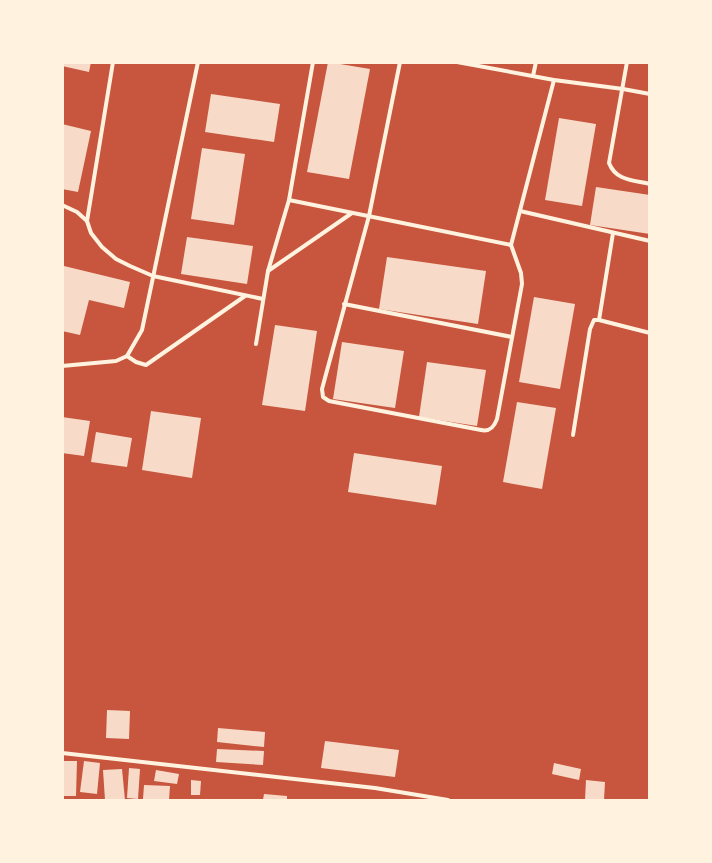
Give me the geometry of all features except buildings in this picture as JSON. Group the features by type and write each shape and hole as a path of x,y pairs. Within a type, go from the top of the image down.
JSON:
{"lane":[{"path":"112,62 87,221 91,233 102,248 116,259 154,276 263,300"},
{"path":"62,366 116,361 127,356 142,330 198,62"},
{"path":"256,344 268,271 287,212 313,62"},
{"path":"400,62 369,216 344,304 322,393 323,397 329,401 486,431 491,429 497,419 522,284 521,273 511,245 554,80"},
{"path":"457,62 554,80 650,94"},
{"path":"533,76 536,62"},
{"path":"627,62 609,163 612,172 621,178 650,184"},
{"path":"289,200 511,245"},
{"path":"62,205 77,212 87,221"},
{"path":"520,211 650,240"},
{"path":"268,271 352,213"},
{"path":"599,320 614,233"},
{"path":"127,356 136,362 146,365 245,296"},
{"path":"344,304 512,337"},
{"path":"573,435 591,325 595,319 650,333"},
{"path":"62,753 375,788 448,800"}]}
